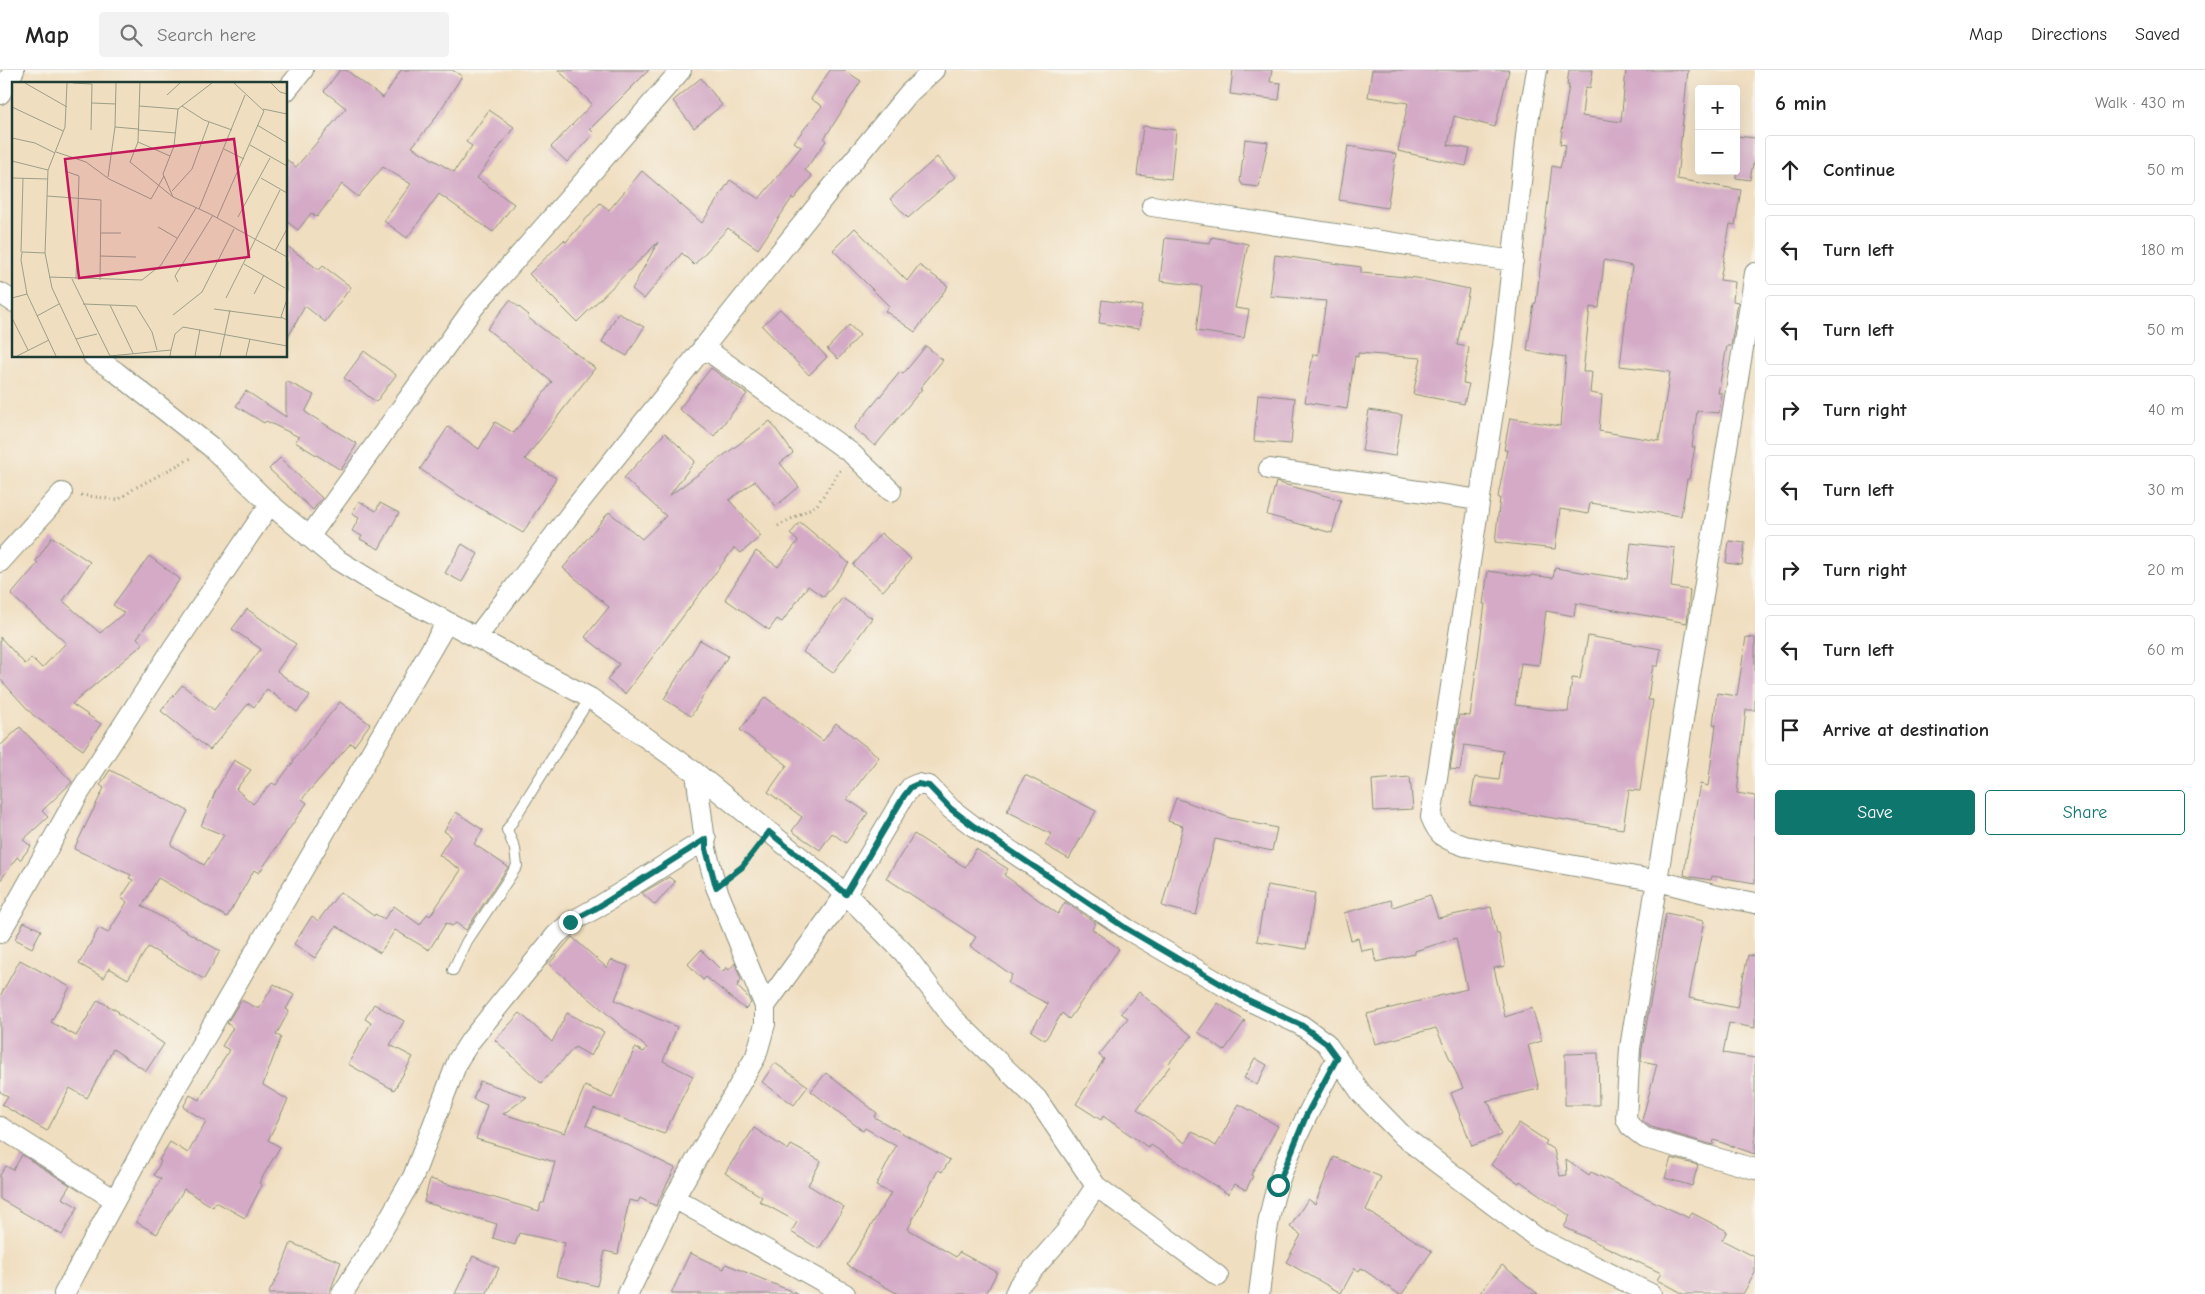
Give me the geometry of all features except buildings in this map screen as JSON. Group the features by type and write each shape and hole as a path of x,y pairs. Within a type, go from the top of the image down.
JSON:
{"street":[{"path":"0,94 14,70"},
{"path":"288,89 303,70"},
{"path":"309,537 474,307 681,70"},
{"path":"476,638 578,504 908,92 934,70"},
{"path":"1537,70 1527,127 1503,347 1431,807 1431,817 1437,832 1448,840 1465,846 1658,881 1755,903"},
{"path":"1152,206 1512,260"},
{"path":"1755,273 1630,1048 1626,1118 1630,1126 1646,1138 1755,1168"},
{"path":"0,293 12,301"},
{"path":"703,347 851,453 891,491"},
{"path":"100,358 120,364 270,504 336,559 476,638 590,698 696,773 846,894 904,953 953,1018 1037,1099 1096,1186 1218,1276"},
{"path":"1269,469 1479,500"},
{"path":"0,562 62,492"},
{"path":"0,934 79,793 173,648 270,504"},
{"path":"64,1294 177,1086 447,622"},
{"path":"628,1294 674,1198 756,1056 765,1024 765,1006 716,887 706,849 696,773"},
{"path":"765,1006 846,894 904,796 911,787 923,784 929,786 951,809 972,825 1127,929 1250,1001 1301,1025 1326,1043 1362,1094 1403,1136 1435,1162 1536,1237 1651,1294"},
{"path":"342,1294 379,1236 413,1177 458,1060 471,1040 556,935 570,922 598,907 706,839"},
{"path":"1259,1294 1272,1210 1278,1185 1306,1116 1337,1058"},
{"path":"0,1127 115,1200"},
{"path":"1015,1294 1018,1284 1065,1233 1096,1186"},
{"path":"674,1198 845,1294"}],"lane":[{"path":"453,970 467,941 517,866 515,848 507,830 590,698"}],"path":[{"path":"62,492 118,500 135,488 211,448"},
{"path":"778,526 817,505 851,453"},
{"path":"716,887 742,867 769,832"}],"route":[{"path":"570,922 598,907 638,880 706,839 706,849 716,887 742,867 769,832 846,894 904,796 911,787 918,784 929,786 951,809 972,825 1127,929 1250,1001 1301,1025 1326,1043 1337,1058 1306,1116 1278,1185"}]}
